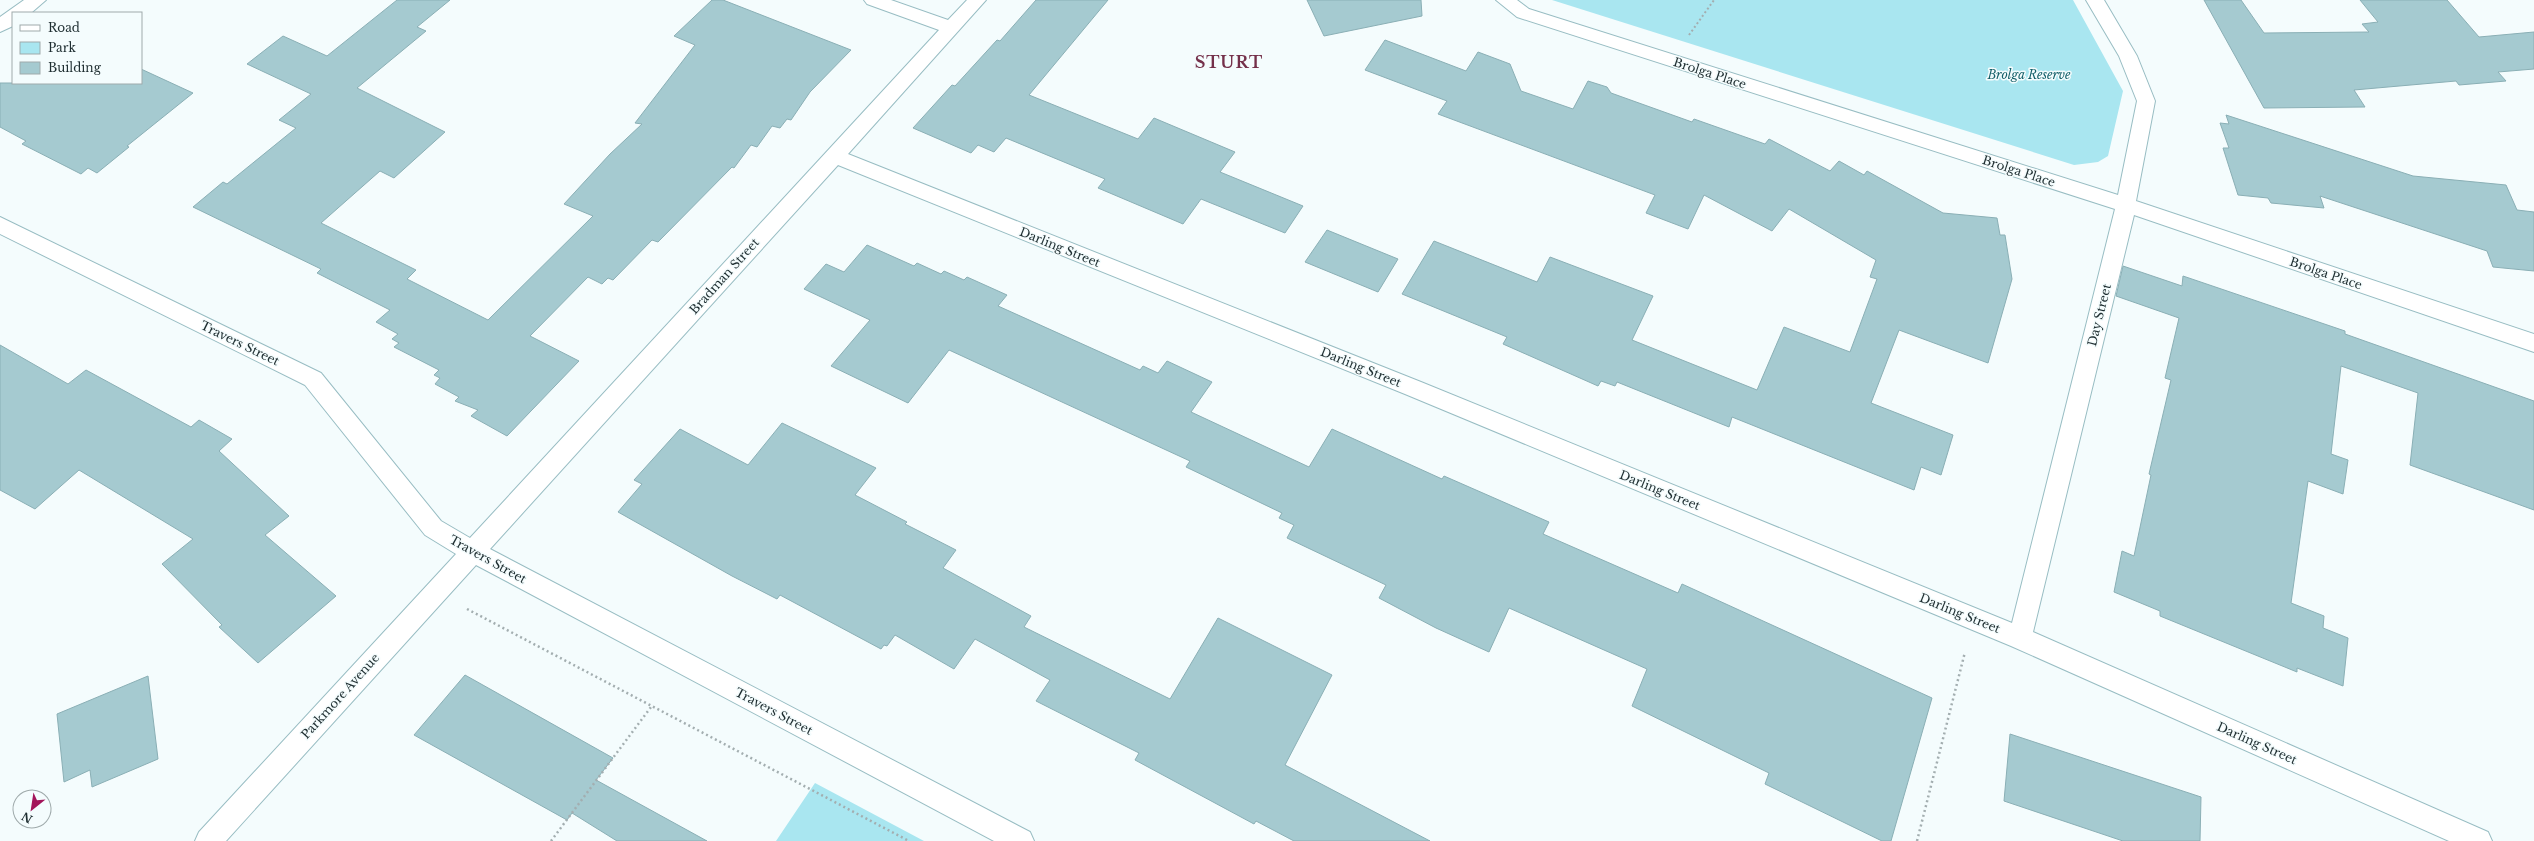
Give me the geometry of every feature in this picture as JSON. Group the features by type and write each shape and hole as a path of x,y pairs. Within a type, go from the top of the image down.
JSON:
{"street":[{"path":"19,12 36,0"},
{"path":"873,0 952,28"},
{"name":"Bradman Street","path":"472,552 977,0"},
{"name":"Brolga Place","path":"1504,0 1524,13 2126,205 2534,343"},
{"name":"Day Street","path":"2020,638 2126,205 2146,101 2128,56 2095,0"},
{"path":"0,26 12,18"},
{"name":"Darling Street","path":"834,156 1413,388 2020,638 2479,841"},
{"name":"Travers Street","path":"0,225 314,379 433,528 472,552 1021,841"},
{"name":"Parkmore Avenue","path":"208,841 472,552"}],"path":[{"path":"1673,61 1714,0"},
{"path":"464,610 470,609 483,620 908,841"},
{"path":"1917,841 1973,619"},
{"path":"551,841 651,707"}],"green space":[{"name":"Brolga Reserve","path":"1552,0 2073,0 2123,91 2108,156 2098,162 2074,165"},
{"path":"815,783 924,841 776,841"}],"building":[{"path":"397,0 450,0 417,27 426,31 357,88 445,132 394,178 380,171 321,223 416,270 407,279 488,320 593,216 564,204 610,154 642,124 635,123 695,45 674,36 712,0 723,0 851,50 810,92 791,120 787,119 780,128 772,126 757,147 751,145 734,168 732,167 658,242 652,240 613,280 608,278 602,284 588,277 530,336 579,361 507,436 471,416 478,410 455,401 459,397 435,384 440,378 434,375 439,370 394,347 399,343 392,339 398,334 376,322 390,310 317,273 321,269 193,207 223,182 227,184 296,128 279,120 311,94 247,64 283,36 327,56"},
{"path":"1036,0 1108,0 1029,95 1138,139 1154,118 1235,152 1220,172 1303,206 1285,233 1201,199 1183,224 1098,188 1105,179 1006,138 994,152 978,145 971,153 913,128 952,85 955,86 997,40 1000,41"},
{"path":"1307,0 1421,0 1422,16 1324,36"},
{"path":"2204,0 2241,0 2264,33 2369,32 2362,24 2378,22 2360,0 2447,0 2479,37 2534,32 2534,69 2498,72 2506,81 2459,85 2456,81 2354,90 2365,107 2264,108"},
{"path":"1385,40 1466,71 1478,52 1510,64 1521,91 1573,109 1588,81 1607,87 1611,93 1692,122 1694,119 1765,144 1769,139 1830,171 1839,161 1864,175 1867,171 1943,213 1997,218 2000,235 2005,235 2012,279 1988,363 1899,330 1871,403 1953,435 1941,475 1921,467 1914,490 1732,417 1729,427 1617,382 1615,386 1601,381 1598,386 1503,344 1507,337 1402,294 1434,241 1537,282 1550,257 1653,296 1632,340 1757,390 1784,327 1850,352 1877,279 1870,277 1876,260 1789,209 1772,231 1704,195 1688,229 1646,213 1655,195 1438,114 1447,101 1365,70"},
{"path":"142,69 193,93 127,146 129,147 97,173 88,168 81,174 22,144 26,141 0,127 0,83 142,84"},
{"path":"2226,115 2413,176 2506,185 2517,210 2534,212 2534,271 2493,267 2487,251 2320,196 2324,208 2271,203 2268,198 2238,195 2223,148 2229,148 2220,123 2229,124"},
{"path":"1327,230 1398,259 1378,292 1305,262"},
{"path":"867,245 914,266 917,263 941,274 944,271 964,280 967,277 1007,295 998,306 1140,370 1143,366 1158,373 1167,361 1212,382 1191,412 1309,467 1332,429 1442,479 1444,476 1549,522 1543,534 1678,593 1682,584 1932,698 1891,841 1882,841 1765,784 1769,773 1632,706 1647,669 1509,608 1489,652 1436,628 1379,598 1386,585 1287,538 1294,525 1279,518 1282,513 1186,467 1190,461 949,350 908,403 831,366 870,320 804,289 826,264 844,272"},
{"path":"2123,266 2182,286 2183,276 2345,331 2345,334 2534,401 2534,510 2410,465 2418,393 2341,366 2331,454 2348,460 2343,494 2308,481 2291,603 2324,616 2323,628 2348,638 2343,686 2297,668 2297,672 2160,616 2160,611 2114,592 2122,551 2134,556 2151,475 2149,474 2171,380 2165,378 2179,318 2116,296"},
{"path":"0,345 68,384 86,370 191,427 199,420 232,439 219,451 289,516 265,535 336,596 258,663 219,627 222,625 162,564 193,539 79,470 35,509 0,490"},
{"path":"782,423 876,468 855,495 907,522 905,524 956,550 943,568 1031,616 1024,627 1170,699 1218,618 1332,675 1285,765 1430,841 1294,841 1256,821 1254,824 1135,760 1139,753 1036,701 1050,680 975,639 954,669 895,635 887,646 884,645 881,649 780,595 777,599 732,576 618,512 642,484 634,480 680,429 748,465"},
{"path":"465,675 613,758 596,780 707,841 617,841 572,813 567,820 414,735"},
{"path":"148,676 158,759 92,787 90,770 64,782 57,714"},
{"path":"2010,734 2201,797 2200,841 2123,841 2004,801"}],"district":[{"name":"STURT","path":"1229,62"}]}
